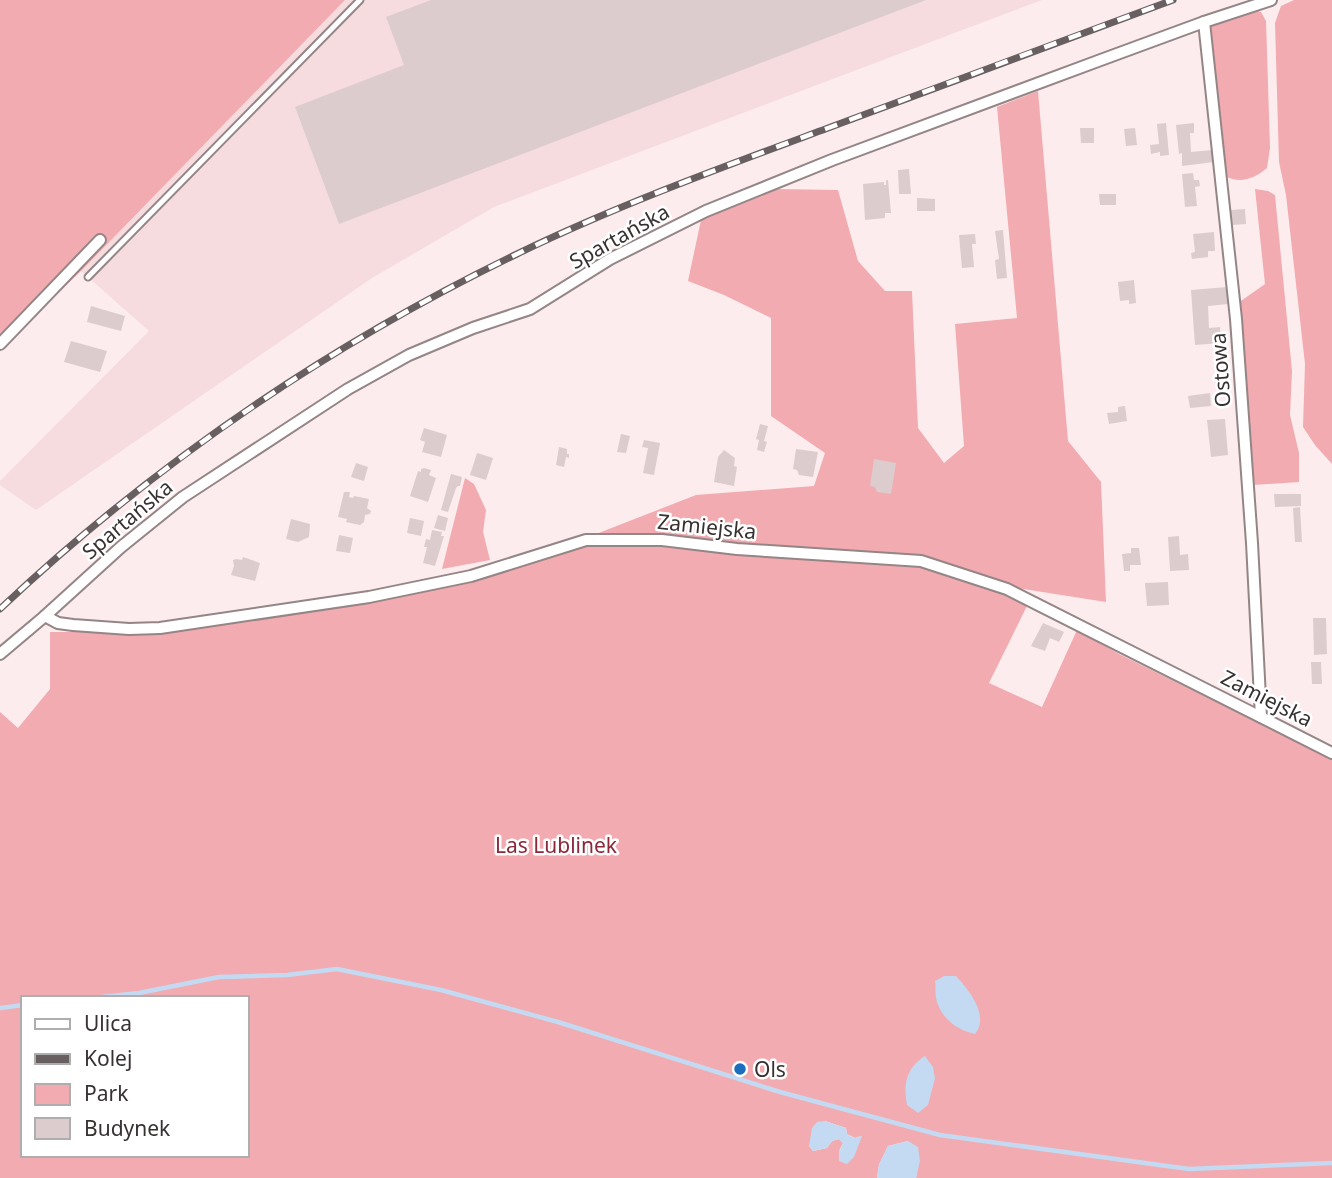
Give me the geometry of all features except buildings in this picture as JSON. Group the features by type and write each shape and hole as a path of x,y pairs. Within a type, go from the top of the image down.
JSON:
{"street":[{"name":"Spartańska","path":"0,654 121,547 183,497 325,403 409,355 473,328 530,310 610,259 706,211 832,160 1203,22 1271,0"},
{"name":"Ostowa","path":"1203,22 1236,319 1261,717"},
{"path":"0,344 100,240"},
{"name":"Zamiejska","path":"46,616 58,623 73,625 160,628 369,597 459,579 586,540 662,540 750,550 921,561 1007,589 1332,753"}],"lane":[{"path":"88,277 359,0"}],"shaded area":[{"path":"345,0 1042,0 494,207 372,278 36,510 0,485 0,481 149,331 81,271"}],"green space":[{"path":"0,0 345,0 81,271 0,339"},
{"path":"1294,0 1332,0 1332,464 1303,427 1305,364 1286,195 1279,162 1275,23 1281,6"},
{"path":"1252,10 1261,12 1266,21 1270,148 1267,168 1252,177 1236,180 1225,176 1210,25"},
{"path":"1038,91 1068,441 1101,482 1106,602 1017,588 922,557 591,536 696,495 814,486 825,453 771,416 771,318 688,281 701,220 775,189 838,190 858,261 885,291 912,291 918,428 944,463 964,446 955,324 1017,318 997,107"},
{"path":"1255,189 1275,195 1292,371 1290,415 1299,453 1299,482 1253,485 1238,303 1265,284"},
{"path":"465,478 474,484 486,510 483,532 490,560 442,569"},
{"name":"Las Lublinek","path":"661,543 919,565 1005,595 1027,606 989,683 1042,707 1077,630 1119,654 1332,759 1332,1178 916,1178 908,1141 888,1146 879,1165 877,1178 0,1178 0,712 18,728 50,689 50,632 163,632 473,581 588,545","holes":["825,1121 846,1128 847,1134 855,1138 861,1136 839,1151 843,1143 839,1139 832,1141 827,1148 813,1151 809,1146"]}],"water":[{"path":"944,976 956,976 976,1004 980,1019 975,1034 962,1030 941,1012 936,998 935,981"},
{"path":"925,1056 933,1067 935,1078 928,1105 918,1113 907,1105 905,1090 910,1071"},
{"path":"825,1121 846,1128 847,1134 854,1138 862,1136 854,1157 847,1164 839,1161 843,1143 839,1139 832,1141 827,1148 813,1151 809,1146 812,1128 817,1122"},
{"path":"908,1141 918,1147 920,1161 916,1178 877,1178 879,1164 888,1146"}],"waterway":[{"path":"111,996 219,977 287,975 337,969 441,990 558,1022 780,1092 940,1135 1189,1169 1332,1163"},
{"path":"0,1008 21,1005"}],"railway":[{"path":"0,609 58,556 181,457 311,368 447,289 555,236 671,187 1173,0"}],"place":[{"name":"Ols","path":"740,1069"}]}
